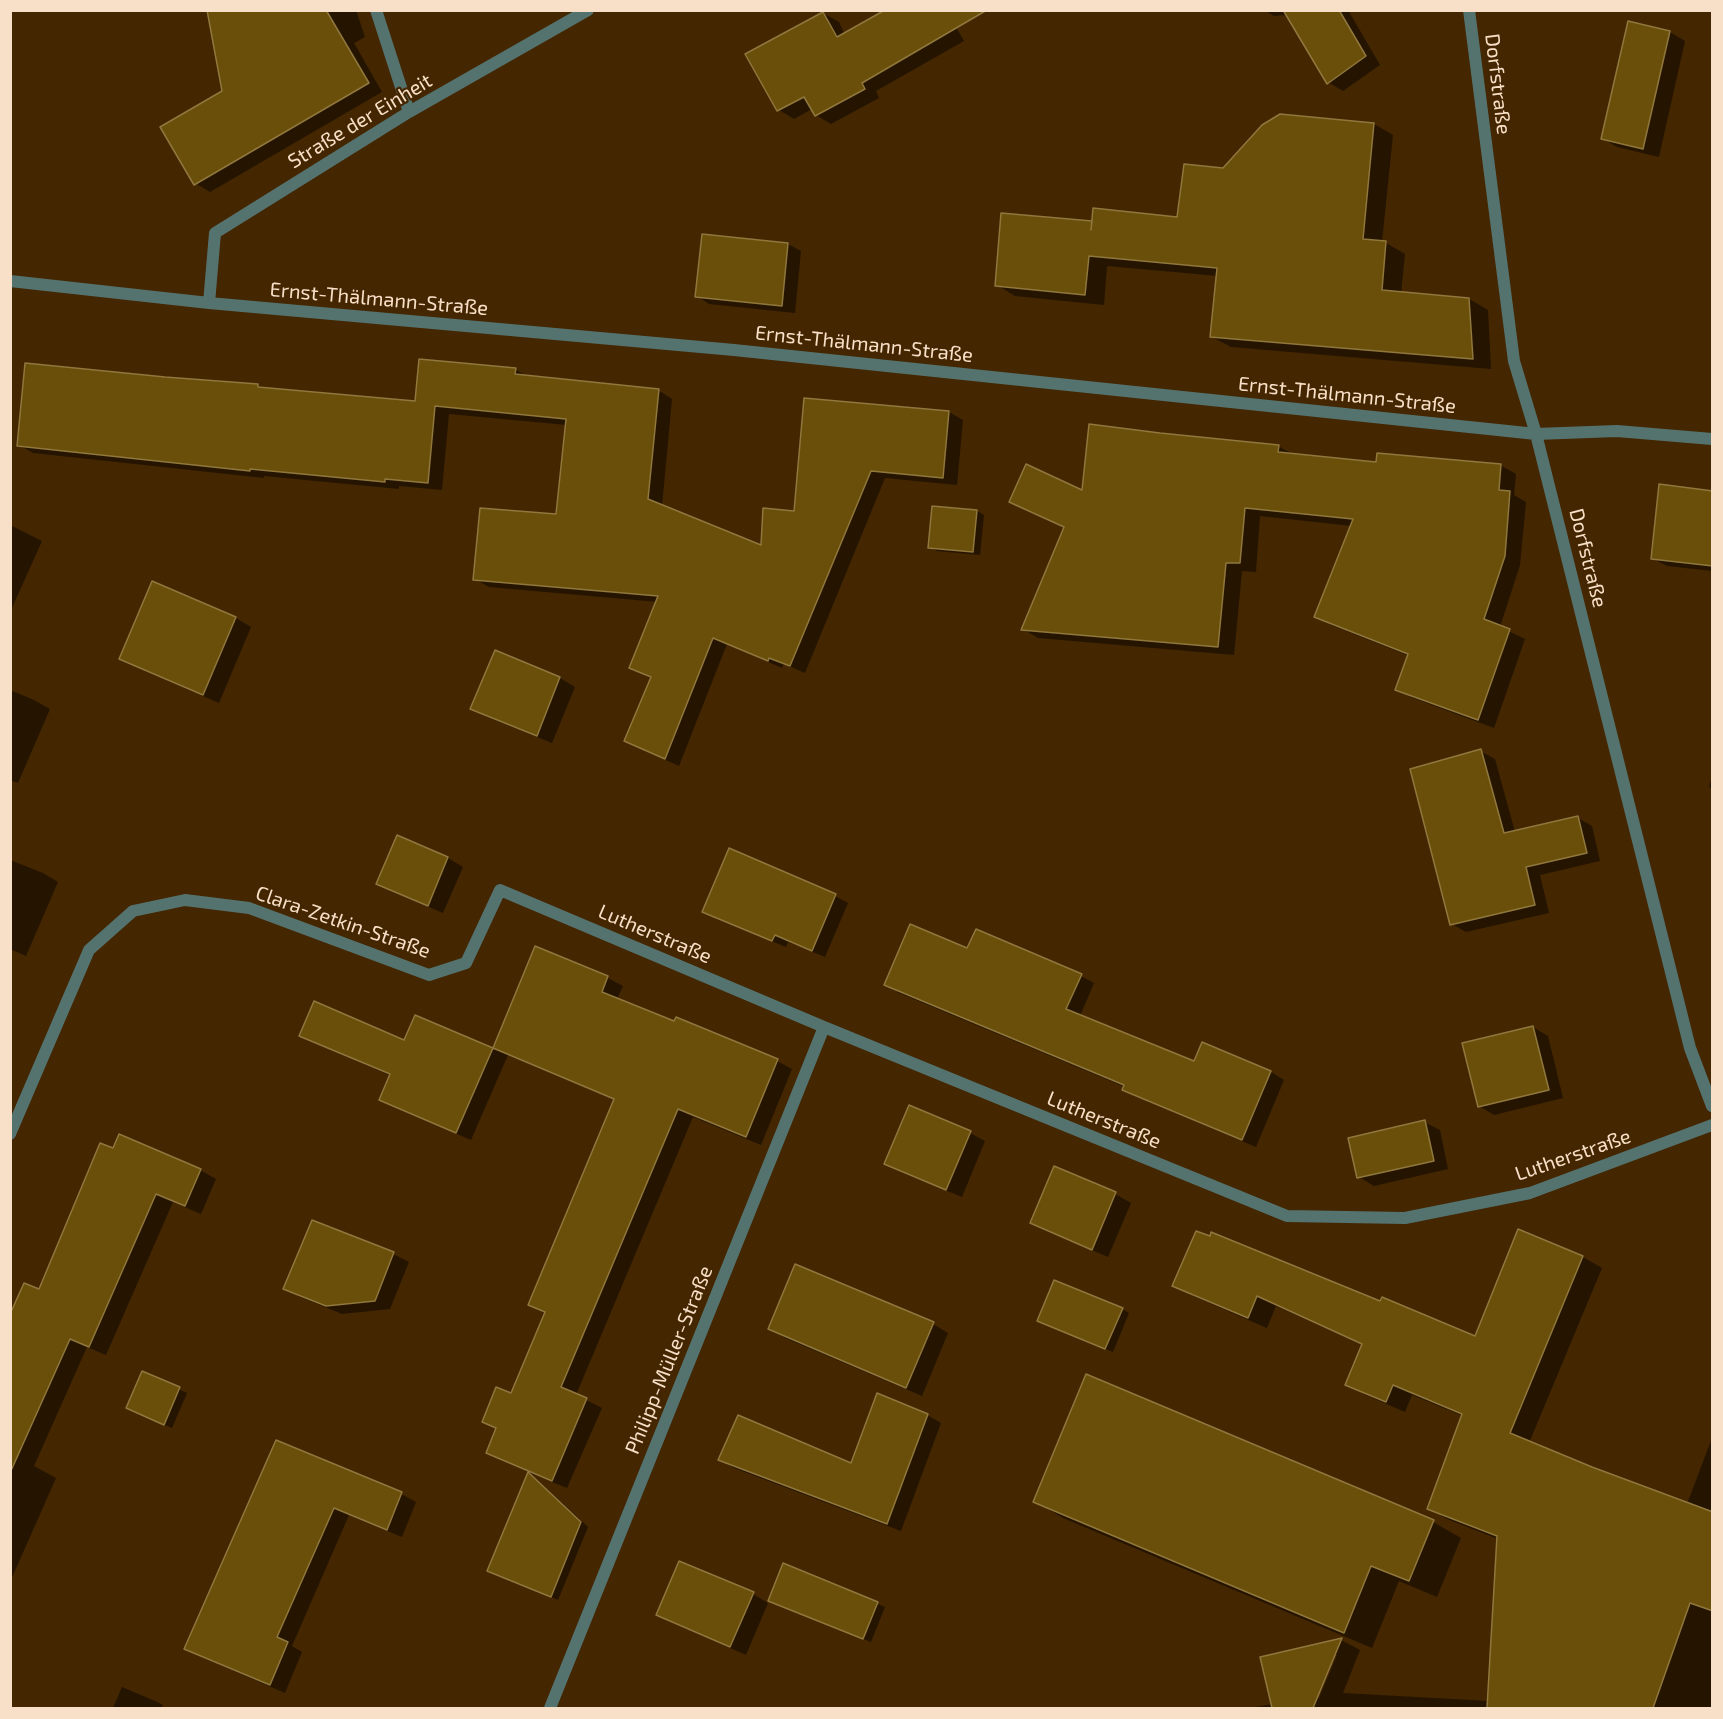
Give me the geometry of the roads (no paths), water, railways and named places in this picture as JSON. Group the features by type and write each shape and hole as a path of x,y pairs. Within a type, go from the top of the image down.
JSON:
{"street":[{"path":"376,10 409,112"},
{"name":"Straße der Einheit","path":"209,303 215,233 409,112 588,10"},
{"name":"Dorfstraße","path":"1469,10 1514,361 1536,434 1690,1048 1713,1106"},
{"name":"Ernst-Thälmann-Straße","path":"10,281 209,303 734,350 1536,434 1617,431 1713,439"},
{"name":"Lutherstraße","path":"500,890 825,1027 1287,1216 1405,1218 1530,1193 1713,1125"},
{"name":"Clara-Zetkin-Straße","path":"10,1134 89,950 133,911 186,900 249,908 429,975 466,963 500,890"},
{"name":"Philipp-Müller-Straße","path":"550,1708 825,1027"}]}
